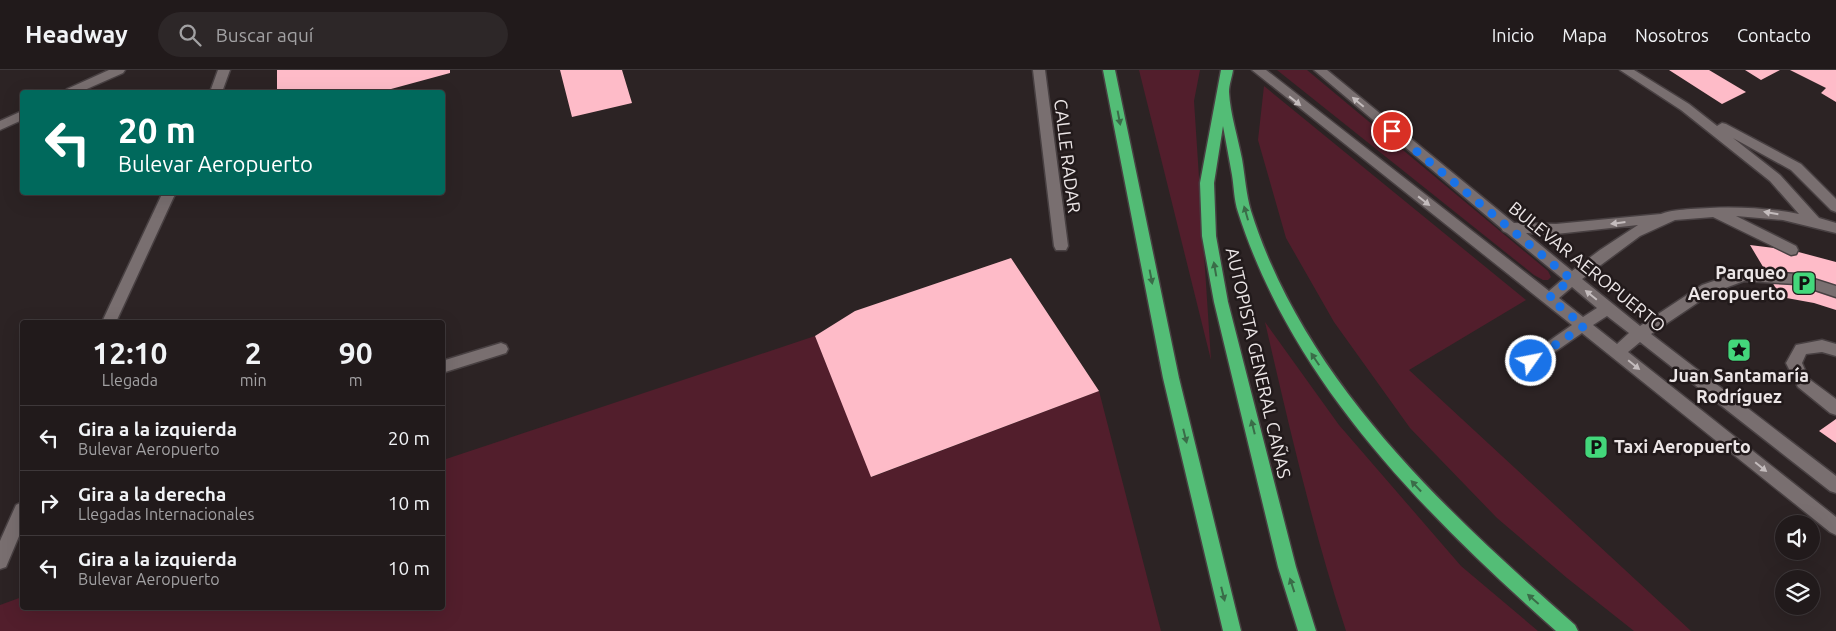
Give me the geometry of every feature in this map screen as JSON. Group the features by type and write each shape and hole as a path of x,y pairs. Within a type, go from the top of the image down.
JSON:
{"highway":[{"path":"1109,70 1171,378 1232,631"},
{"name":"AUTOPISTA GENERAL CAÑAS","path":"1227,70 1207,183 1209,236 1221,302 1287,567 1307,631"},
{"path":"1223,91 1244,211 1272,284 1311,352 1340,396 1417,488 1508,578 1569,631"}],"street":[{"path":"75,90 119,70"},
{"path":"217,90 224,70"},
{"name":"CALLE RADAR","path":"1039,70 1061,246"},
{"path":"1258,70 1618,352 1836,526"},
{"name":"BULEVAR AEROPUERTO","path":"1320,70 1508,228 1639,334 1836,486"},
{"path":"1626,70 1685,107 1796,167 1836,206"},
{"path":"1685,107 1775,178 1813,220"},
{"path":"0,126 20,116"},
{"path":"110,320 169,195"},
{"path":"1508,228 1556,229 1713,211 1760,211 1813,220 1836,228"},
{"path":"1713,211 1791,250"},
{"path":"1549,298 1571,279 1629,238 1667,217"},
{"path":"1618,352 1639,334 1707,289 1744,276 1798,279 1836,292"},
{"path":"1531,361 1584,326 1607,308"},
{"path":"1836,350 1822,346 1801,349 1794,363 1803,383 1836,408"},
{"path":"445,366 501,349"},
{"path":"0,562 20,515"}],"shaded area":[{"path":"1139,70 1200,70 1194,101 1211,360"},
{"path":"1277,70 1307,70 1548,271 1551,277 1548,280 1543,280 1534,275"},
{"path":"1264,86 1526,300 1409,370 1691,631 1634,631 1567,578 1497,518 1410,428 1334,322 1286,238 1258,140"},
{"path":"1265,322 1339,425 1461,566 1538,631 1346,631 1312,516"},
{"path":"815,336 872,477 1099,391 1161,631 0,631 0,605 20,598 20,610 445,610 445,459"}],"building":[{"path":"277,70 450,70 450,73 387,90 277,90"},
{"path":"560,70 622,70 632,103 572,117"},
{"path":"1669,70 1709,70 1746,92 1722,104"},
{"path":"1745,70 1780,70 1761,80"},
{"path":"1790,70 1836,70 1836,102 1821,93 1826,88"},
{"name":"Parqueo Aeropuerto","path":"1750,245 1791,250 1836,262 1836,310 1814,303 1781,297"},
{"path":"1011,258 1099,391 871,477 815,336 855,311"},
{"path":"1836,419 1836,443 1819,431"}],"place":[{"name":"Parqueo Aeropuerto","path":"1804,283"},
{"name":"Juan Santamaría Rodríguez","path":"1739,350"},
{"name":"Taxi Aeropuerto","path":"1596,447"}],"route":[{"path":"1392,131 1571,279 1549,298 1584,326 1531,361"}]}
